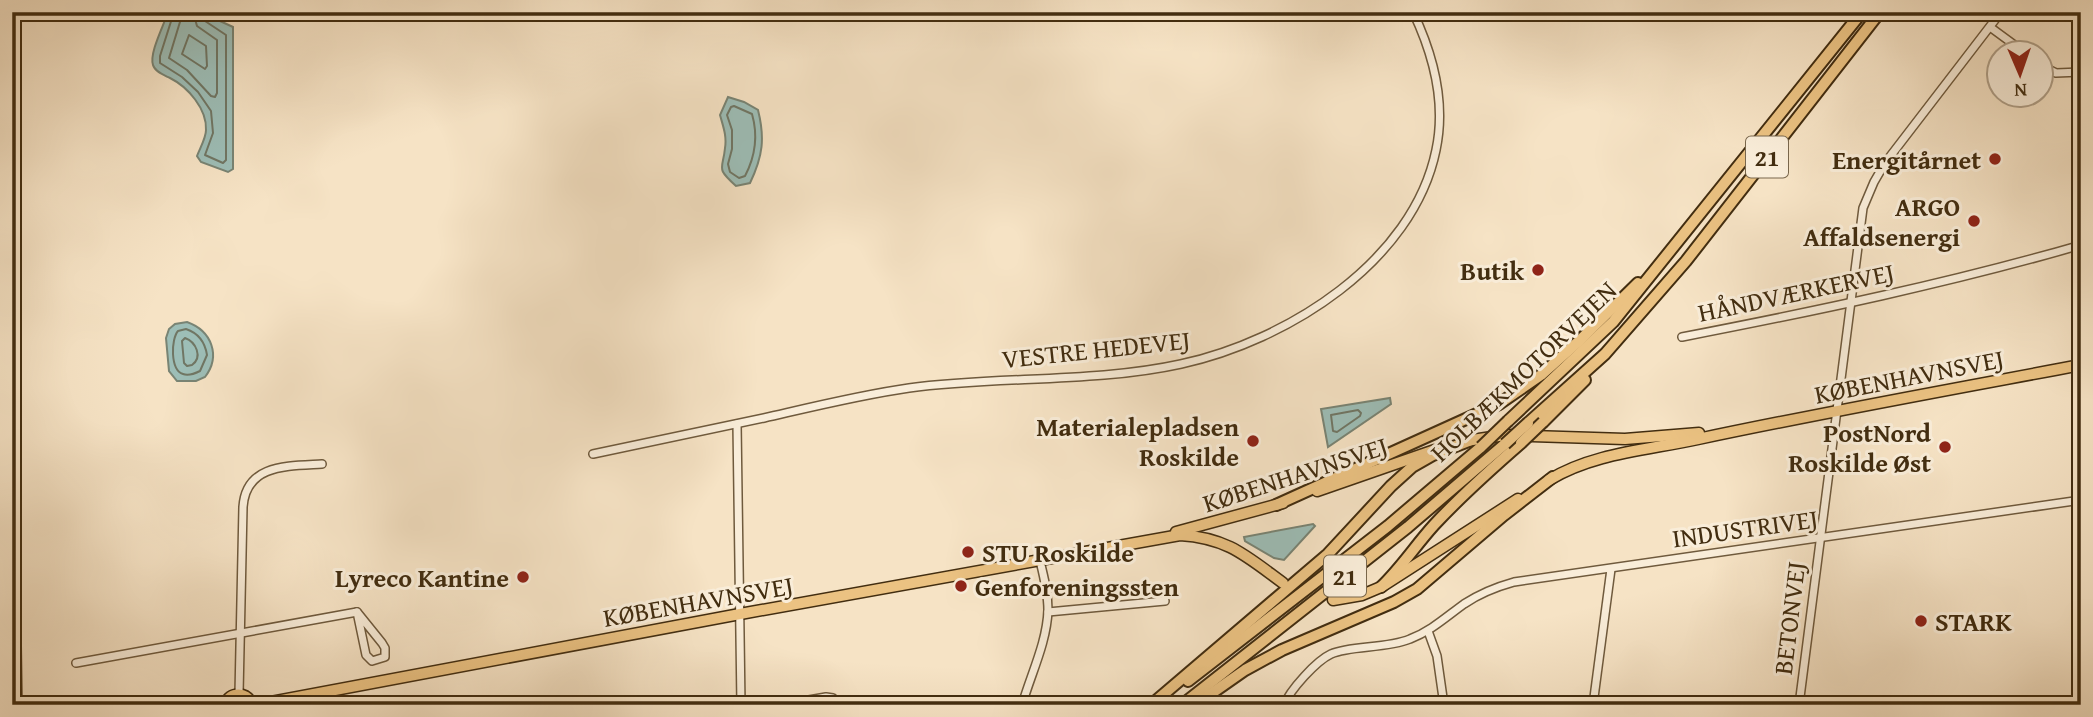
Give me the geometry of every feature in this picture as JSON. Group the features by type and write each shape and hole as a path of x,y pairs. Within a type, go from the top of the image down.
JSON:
{"highway":[{"name":"HOLBÆKMOTORVEJEN","path":"1157,705 1388,526 1476,443 1508,421 1613,321 1862,12"},
{"name":"HOLBÆKMOTORVEJEN","path":"1182,705 1408,527 1605,354 1686,261 1880,12"},
{"path":"1276,505 1499,404 1541,375 1641,279 1664,261"},
{"path":"1381,587 1467,490 1543,422 1634,328 1652,300"},
{"path":"1151,705 1328,554 1412,467 1433,455 1476,443"},
{"path":"1195,705 1245,670 1282,650 1384,607 1417,589 1504,514 1553,477"}],"main road":[{"name":"KØBENHAVNSVEJ","path":"1333,600 1362,595 1381,587 1553,477 1588,462 1745,428 2081,365"},
{"name":"KØBENHAVNSVEJ","path":"1148,540 1276,505 1443,447 1476,443 1504,435 1625,439 1745,428"},
{"name":"KØBENHAVNSVEJ","path":"254,705 740,614 1180,536 1218,541 1237,550 1283,583"},
{"path":"224,705 229,697 239,694 248,697 254,705"}],"street":[{"name":"VESTRE HEDEVEJ","path":"593,454 912,388 1129,372 1177,365 1238,347 1276,330 1322,304 1374,259 1407,221 1429,176 1438,139 1438,91 1429,51 1413,12"},
{"name":"BETONVEJ","path":"1799,705 1860,222 1870,188 1885,163 2001,12"},
{"path":"1990,27 2005,38"},
{"path":"2054,73 2081,72"},
{"name":"HÅNDVÆRKERVEJ","path":"1682,337 1850,304 2081,245"},
{"path":"12,349 18,705"},
{"path":"737,424 741,705"},
{"path":"239,694 243,507 246,491 255,477 265,471 321,464"},
{"name":"INDUSTRIVEJ","path":"1275,705 1284,703 1296,685 1333,653 1409,640 1428,631 1470,600 1514,582 2081,500"},
{"path":"1022,705 1042,643 1048,612 1040,561"},
{"path":"1593,705 1611,569"},
{"path":"1048,612 1165,601"},
{"path":"76,663 357,611"},
{"path":"357,611 385,648 385,657 372,661 366,655 357,611"},
{"path":"1428,631 1437,656 1444,705"},
{"path":"780,705 826,697 833,698 836,705"}],"water":[{"path":"168,12 208,12 209,16 233,27 233,169 228,172 201,162 197,156 206,130 200,107 183,87 153,65 155,46"},
{"path":"728,97 758,110 762,129 762,147 750,183 736,186 722,168 725,139 720,115"},
{"path":"187,322 203,331 208,338 213,353 212,361 205,377 196,381 177,381 169,371 166,338 169,329 175,324"},
{"path":"1390,398 1391,404 1328,447 1321,409"},
{"path":"1313,524 1315,526 1284,560 1274,558 1245,541 1244,537"}],"place":[{"name":"Energitårnet","path":"1995,159"},
{"name":"ARGO Affaldsenergi","path":"1974,221"},
{"name":"Butik","path":"1538,270"},
{"name":"Materialepladsen Roskilde","path":"1253,441"},
{"name":"PostNord Roskilde Øst","path":"1945,447"},
{"name":"STU Roskilde","path":"968,552"},
{"name":"Lyreco Kantine","path":"523,577"},
{"name":"Genforeningssten","path":"961,586"},
{"name":"STARK","path":"1921,621"}]}
